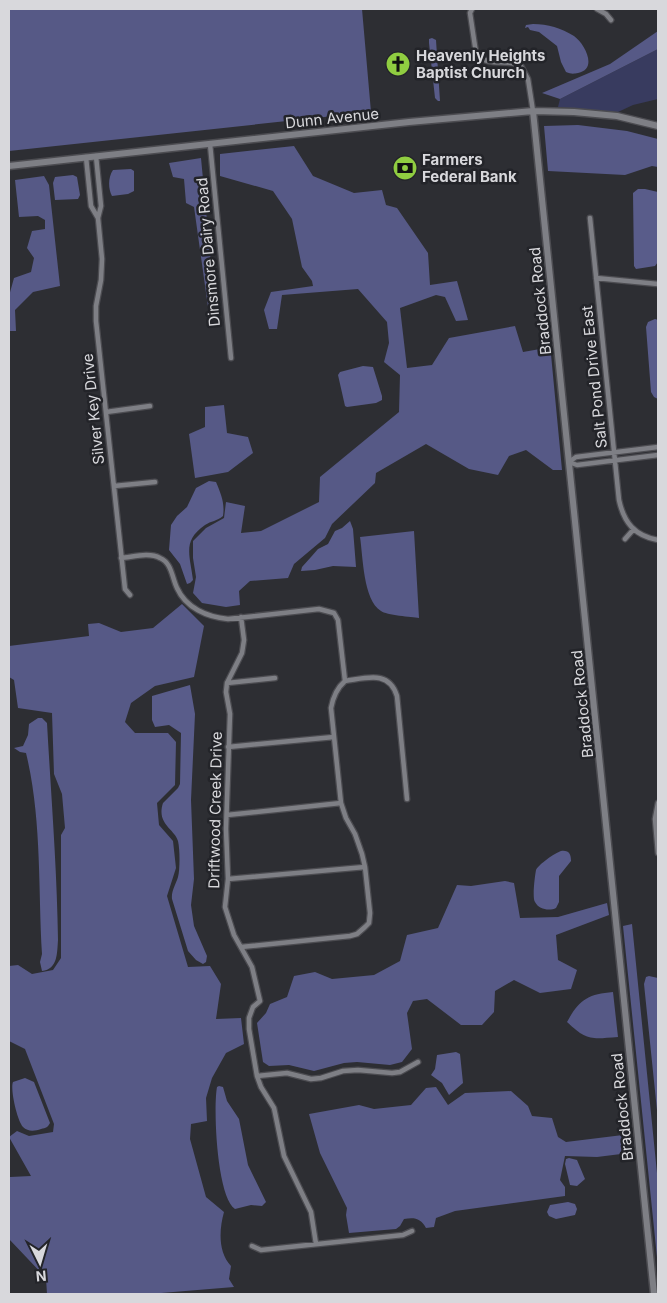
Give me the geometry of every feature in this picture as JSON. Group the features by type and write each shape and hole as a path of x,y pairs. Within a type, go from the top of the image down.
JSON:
{"street":[{"path":"472,9 471,22 476,53 486,61 509,61 521,66 528,79 533,111"},
{"path":"597,9 606,14 611,20"},
{"name":"Dunn Avenue","path":"9,166 533,111 617,116 658,126"},
{"name":"Braddock Road","path":"533,111 654,1294"},
{"name":"Dinsmore Dairy Road","path":"210,144 230,358"},
{"name":"Silver Key Drive","path":"96,156 101,206 98,218 102,259 101,280 96,306 121,558 125,589 130,595"},
{"name":"Silver Key Drive","path":"86,157 91,206 98,218"},
{"name":"Salt Pond Drive East","path":"590,218 618,500 621,513 633,530"},
{"path":"596,278 658,284"},
{"path":"106,412 150,406"},
{"path":"569,462 576,457 658,447"},
{"path":"569,462 577,465 658,455"},
{"path":"114,486 155,482"},
{"path":"625,539 633,530 658,540"},
{"path":"121,558 146,555 161,558 172,572 177,588 186,602 199,612 216,618 228,619 318,609 334,614 340,627 345,680"},
{"path":"334,614 339,610"},
{"path":"227,683 242,653 244,640 241,617"},
{"path":"227,683 275,678"},
{"path":"241,947 350,936 364,932 369,923 370,913 365,867 355,834 346,818 341,803 331,708 333,698 345,680 377,678 385,679 392,684 397,696 407,799"},
{"path":"392,684 397,680"},
{"name":"Driftwood Creek Drive","path":"227,683 226,692 230,714 226,815 228,879 226,908 234,935 254,973 260,1001 253,1008 249,1018 249,1029 258,1076"},
{"path":"228,747 334,736"},
{"path":"226,815 341,803"},
{"path":"658,804 655,820 658,853"},
{"path":"228,879 365,867"},
{"path":"316,1244 311,1212 284,1156 274,1108 261,1088 258,1076 288,1073 311,1079 343,1071 358,1070 392,1073 400,1072 418,1062"},
{"path":"252,1246 261,1250 403,1235 412,1231"}],"shaded area":[{"path":"9,9 362,9 371,112 9,151"},
{"path":"526,25 554,27 574,36 588,56 587,67 584,71 572,74 566,72 557,46 539,32 530,30 528,27 525,28"},
{"path":"658,31 658,49 560,99 542,93 610,64"},
{"path":"429,39 436,40 440,101 435,98 429,43"},
{"path":"658,49 658,99 633,105 618,112 558,107 560,99"},
{"path":"578,125 627,131 658,139 658,167 652,166 625,175 548,171 544,126"},
{"path":"294,146 313,176 354,193 382,190 386,205 397,208 428,253 430,285 457,281 468,320 456,321 445,297 436,295 400,308 407,368 432,365 449,338 515,326 523,352 540,349 540,324 548,323 562,470 553,470 526,450 509,456 498,475 469,469 426,444 376,473 375,483 332,524 325,538 294,564 288,578 250,581 239,591 240,605 226,607 202,603 193,593 196,577 193,541 206,528 224,518 226,502 245,506 241,533 261,531 319,502 320,477 399,412 400,375 384,362 389,343 387,322 358,289 282,295 277,329 269,329 264,310 271,292 313,286 312,281 302,267 292,219 273,191 220,176 220,154"},
{"path":"201,158 215,306 208,307 194,207 186,203 184,179 173,177 169,163"},
{"path":"131,169 134,171 134,191 128,194 112,196 109,183 113,170"},
{"path":"73,175 77,177 80,195 78,199 55,200 53,183 55,177"},
{"path":"44,176 49,185 60,286 33,292 15,310 16,331 9,331 9,296 14,278 31,272 34,258 27,248 32,231 45,229 45,220 38,216 19,217 15,180"},
{"path":"638,189 658,192 658,262 655,266 636,269 634,266 633,193"},
{"path":"655,319 658,320 658,399 651,392 646,327 648,322"},
{"path":"363,366 373,367 382,400 376,403 347,407 345,406 338,375 340,372"},
{"path":"224,405 227,433 248,437 253,453 228,472 195,478 189,434 205,427 205,407"},
{"path":"209,481 216,482 218,486 223,503 223,516 205,525 193,537 190,543 189,556 193,580 187,584 180,564 169,550 171,525 187,507 196,488"},
{"path":"350,521 353,529 356,567 333,566 301,571 302,567 318,549 328,544 335,531"},
{"path":"414,531 419,618 388,614 381,611 375,605 367,588 360,537"},
{"path":"182,604 204,626 194,677 155,686 131,703 125,722 135,733 168,733 176,742 175,785 157,803 159,825 173,841 176,868 167,896 188,967 210,966 221,984 216,1019 241,1018 244,1044 226,1053 212,1078 206,1098 207,1121 191,1124 190,1139 206,1197 224,1212 221,1226 222,1248 231,1266 229,1279 234,1287 149,1294 47,1294 46,1278 9,1239 9,1179 10,1177 31,1176 9,1137 17,1131 29,1136 53,1132 54,1124 25,1049 9,1041 9,966 18,965 32,974 53,970 61,958 61,835 65,828 62,794 54,774 52,713 18,708 14,680 9,677 9,646 89,636 88,624 99,623 121,632 153,628"},
{"path":"190,685 195,714 191,800 194,879 191,905 194,926 207,956 206,962 203,964 196,960 188,951 172,899 179,874 179,845 162,816 163,803 180,784 181,733 169,725 155,727 152,720 152,696"},
{"path":"38,718 42,718 47,723 58,940 54,964 47,970 42,971 40,962 42,954 35,803 26,753 14,748 23,746 28,735 29,724"},
{"path":"561,851 569,853 571,861 559,876 559,902 556,908 545,909 539,907 534,900 536,870 547,859"},
{"path":"505,881 514,883 520,918 558,917 607,903 609,915 556,935 558,960 577,970 571,989 540,993 514,980 495,991 494,1012 482,1025 461,1025 427,999 413,1001 407,1013 412,1049 402,1062 390,1065 357,1062 344,1063 314,1071 289,1065 269,1066 263,1062 257,1023 266,1013 270,1004 287,997 294,976 315,972 332,979 374,975 400,961 407,935 438,928 457,885 471,886"},
{"path":"632,924 658,1183 658,1267 623,926"},
{"path":"646,977 658,978 658,1120 644,984"},
{"path":"613,992 618,1037 595,1038 585,1036 567,1022 580,1003 597,994"},
{"path":"456,1052 460,1054 463,1083 449,1095 442,1083 431,1075 435,1069 437,1055"},
{"path":"25,1078 34,1082 50,1123 46,1128 34,1131 27,1130 18,1118 12,1086 13,1082"},
{"path":"217,1087 223,1087 227,1101 239,1119 248,1165 266,1202 262,1206 251,1205 235,1209 229,1201 224,1188 220,1171 216,1132 216,1098"},
{"path":"436,1087 448,1105 465,1093 511,1091 528,1106 532,1116 552,1118 558,1137 566,1142 631,1134 630,1146 621,1154 597,1157 565,1156 560,1180 565,1187 565,1196 455,1211 436,1218 434,1227 426,1228 419,1220 411,1218 404,1219 396,1229 349,1233 346,1215 347,1208 320,1153 309,1114 359,1105 374,1109 411,1105 426,1088"},
{"path":"566,1159 577,1160 585,1179 577,1186 570,1185 565,1164"},
{"path":"568,1202 575,1204 577,1209 575,1215 556,1219 549,1216 547,1212 550,1205"}],"place":[{"name":"Heavenly Heights Baptist Church","path":"398,64"},
{"name":"Farmers Federal Bank","path":"405,168"}]}
